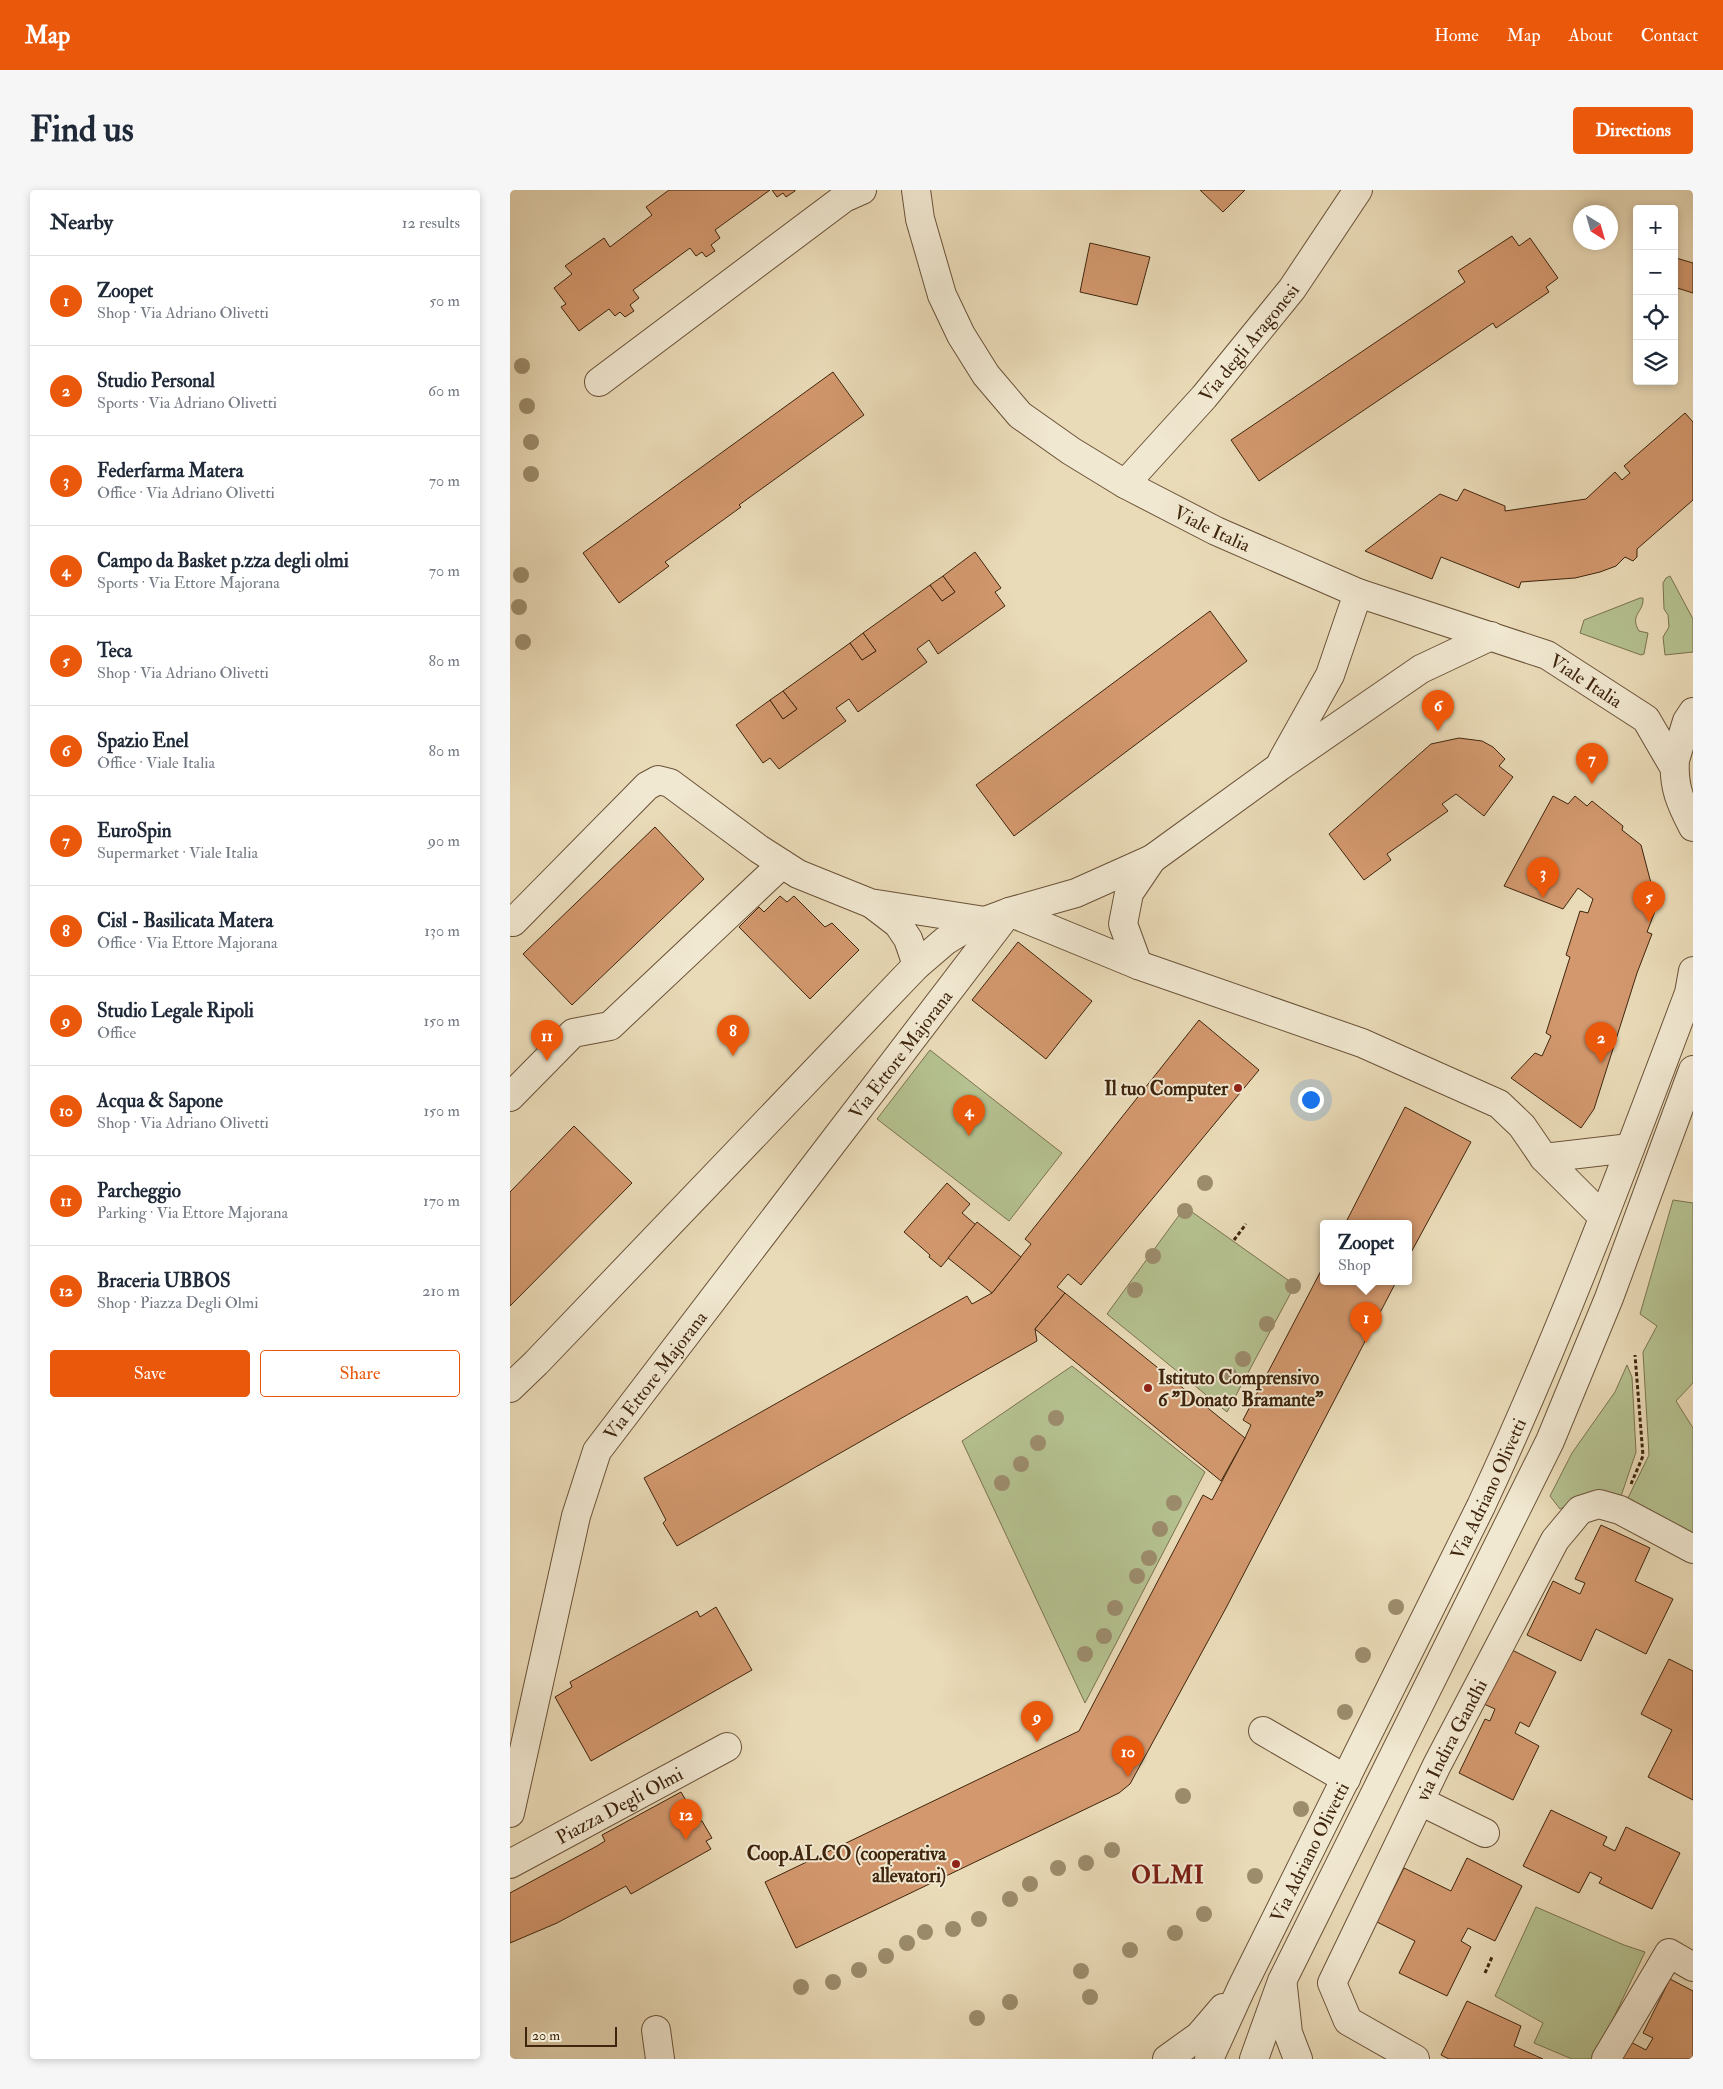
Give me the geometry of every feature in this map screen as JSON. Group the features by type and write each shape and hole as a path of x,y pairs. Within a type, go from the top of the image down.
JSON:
{"street":[{"path":"599,382 844,198 862,190"},
{"name":"Viale Italia","path":"916,190 920,219 942,295 961,335 986,375 1020,415 1071,451 1125,484 1216,531 1358,593 1547,654 1646,720 1674,767"},
{"name":"Via degli Aragonesi","path":"1125,484 1204,397 1292,289 1358,190"},
{"path":"1279,767 1330,675 1358,593"},
{"path":"997,917 1076,893 1152,859 1279,767 1421,669 1491,636"},
{"path":"1646,720 1693,711"},
{"path":"1693,711 1687,721 1674,760 1679,800 1693,827"},
{"path":"513,922 647,786 658,780 670,783 798,874 870,903 898,924 908,939 917,965"},
{"path":"1138,965 1124,924 1129,893 1152,859"},
{"path":"510,1097 573,1033 610,1026 782,864"},
{"path":"870,903 997,917 1362,1043 1499,1104 1522,1126 1544,1158 1603,1217"},
{"name":"Via Ettore Majorana","path":"510,1388 543,1356 917,965 945,941 966,928 997,917"},
{"name":"Via Ettore Majorana","path":"510,1813 576,1516 597,1451 975,955 997,917"},
{"name":"Via Adriano Olivetti","path":"1208,2059 1481,1506 1518,1426 1630,1148 1688,993 1693,971"},
{"name":"Via Adriano Olivetti","path":"1254,2059 1282,1981 1550,1441 1609,1298 1693,1070"},
{"path":"1544,1158 1630,1148"},
{"name":"via Indira Gandhi","path":"1415,2059 1348,2021 1332,1983 1420,1801 1555,1540 1580,1510 1599,1504 1620,1510 1693,1549"},
{"path":"1263,1731 1346,1779"},
{"name":"Piazza Degli Olmi","path":"510,1864 727,1747"},
{"path":"1420,1801 1485,1833"},
{"path":"1606,2059 1669,1953 1693,1967"},
{"path":"1282,1981 1288,2033 1298,2059"},
{"name":"Via Adriano Olivetti","path":"1167,2059 1199,2036 1241,1989"},
{"path":"656,2030 660,2059"}],"path":[{"path":"1234,1240 1246,1224"},
{"path":"1620,1510 1643,1456 1635,1355"},
{"path":"1485,1973 1492,1957"}],"green space":[{"path":"1670,576 1693,619 1693,652 1665,655 1663,637 1669,627 1668,615 1664,609 1663,583"},
{"path":"1643,598 1643,603 1636,617 1636,625 1639,631 1648,633 1644,654 1641,655 1580,633 1584,620"},
{"path":"930,1050 1062,1153 1009,1221 877,1119"},
{"path":"1673,1200 1693,1203 1693,1383 1676,1401 1693,1428 1693,1534 1627,1500 1649,1455 1643,1352 1657,1326 1640,1314"},
{"path":"1185,1207 1295,1285 1227,1412 1107,1314"},
{"path":"1627,1365 1632,1377 1636,1452 1618,1505 1592,1492 1560,1509 1550,1496 1572,1453 1615,1392"},
{"path":"1072,1366 1205,1472 1085,1703 962,1441"},
{"path":"1536,1907 1624,1945 1645,1952 1594,2059 1572,2059 1534,2043 1543,2023 1495,1996"}],"building":[{"path":"669,190 770,190 715,230 720,238 711,245 715,251 706,257 702,252 696,256 690,248 633,290 639,298 630,305 634,311 625,317 620,312 615,316 609,309 579,331 561,307 566,304 554,288 572,274 565,266 604,238 610,247 652,215 646,207"},
{"path":"772,190 795,191 786,197 783,193 777,197"},
{"path":"1200,190 1245,190 1223,212"},
{"path":"1512,236 1519,246 1530,238 1558,278 1546,287 1549,292 1496,328 1493,323 1259,481 1231,440 1465,282 1458,271"},
{"path":"1090,243 1150,257 1137,305 1080,292"},
{"path":"1678,259 1693,263 1693,293 1678,288"},
{"path":"833,372 864,415 739,505 741,507 665,562 669,566 619,603 583,553"},
{"path":"1685,413 1693,422 1693,500 1637,549 1637,557 1633,561 1625,557 1616,566 1600,572 1575,578 1521,582 1519,588 1441,557 1432,579 1365,551 1440,494 1457,501 1464,489 1505,506 1505,511 1586,499 1615,472 1622,480 1630,473 1624,466"},
{"path":"975,552 1001,588 995,592 1005,606 938,654 929,640 917,649 927,662 858,712 849,699 836,708 846,721 779,769 770,758 763,763 736,725 770,700 783,719 797,709 783,691 850,643 862,660 876,651 863,633 930,585 942,601 955,592 943,576"},
{"path":"943,576 955,592 942,601 930,585"},
{"path":"1210,611 1247,661 1014,836 976,785"},
{"path":"863,633 876,651 862,660 850,643"},
{"path":"783,691 797,709 783,719 770,700"},
{"path":"1459,738 1482,741 1493,747 1505,759 1499,766 1513,777 1484,816 1456,794 1442,804 1448,811 1387,854 1391,860 1364,880 1329,834 1431,744"},
{"path":"1553,796 1568,804 1575,796 1587,806 1592,801 1623,826 1622,830 1641,845 1657,906 1647,932 1652,934 1637,973 1594,1109 1581,1128 1511,1078 1535,1053 1542,1056 1551,1036 1546,1033 1570,957 1566,955 1580,911 1588,913 1593,899 1578,888 1563,909 1504,886"},
{"path":"655,827 704,879 572,1005 523,954"},
{"path":"780,896 787,902 794,896 825,927 832,923 859,950 810,999 739,927 759,907 764,912"},
{"path":"1018,942 1092,1001 1046,1059 972,1000"},
{"path":"1199,1020 1259,1070 1081,1285 1068,1274 1057,1287 1065,1293 1035,1329 1037,1341 677,1546 663,1523 666,1520 644,1478 967,1296 972,1304 992,1293 1031,1244 1025,1239"},
{"path":"1405,1107 1471,1142 1412,1251 1412,1220 1347,1220"},
{"path":"574,1126 632,1183 510,1306 510,1192"},
{"path":"947,1183 970,1204 962,1213 976,1225 941,1267 904,1232"},
{"path":"977,1222 1021,1257 992,1293 948,1258"},
{"path":"1320,1273 1320,1285 1394,1285 1226,1608 1130,1784 1119,1793 796,1948 765,1882 1079,1731 1203,1495 1212,1500 1245,1438 1251,1425 1243,1420"},
{"path":"1065,1293 1245,1438 1221,1481 1035,1329"},
{"path":"1601,1525 1650,1548 1635,1581 1673,1599 1646,1654 1596,1629 1581,1661 1527,1635 1553,1581 1580,1594 1585,1583 1575,1579"},
{"path":"716,1607 752,1670 591,1761 555,1697 572,1687 570,1682 697,1611 700,1617"},
{"path":"1502,1645 1556,1672 1529,1727 1520,1722 1515,1733 1539,1746 1513,1800 1459,1773 1485,1719 1490,1721 1495,1709 1475,1700"},
{"path":"1669,1659 1693,1671 1693,1800 1648,1777 1672,1730 1641,1714"},
{"path":"681,1792 698,1821 702,1821 712,1838 706,1841 711,1849 631,1894 626,1886 557,1923 510,1943 510,1893 597,1846 605,1841 602,1835"},
{"path":"1551,1810 1607,1837 1603,1845 1615,1851 1626,1827 1680,1853 1652,1909 1599,1883 1602,1878 1590,1872 1579,1893 1523,1866"},
{"path":"1467,1858 1522,1886 1495,1941 1468,1928 1461,1941 1471,1947 1447,1996 1399,1973 1415,1941 1377,1922 1404,1868 1451,1891"},
{"path":"1670,1979 1693,1991 1693,2059 1613,2059 1623,2038 1646,2050 1653,2038 1643,2033"},
{"path":"1467,2001 1521,2026 1514,2046 1543,2059 1449,2059 1441,2055"}],"place":[{"name":"Spazio Enel","path":"1438,731"},
{"name":"EuroSpin","path":"1592,784"},
{"name":"Federfarma Matera","path":"1543,898"},
{"name":"Teca","path":"1649,922"},
{"name":"Cisl - Basilicata Matera","path":"733,1056"},
{"name":"Parcheggio","path":"547,1061"},
{"name":"Studio Personal","path":"1601,1063"},
{"name":"Il tuo Computer","path":"1238,1088"},
{"name":"Campo da Basket p.zza degli olmi","path":"969,1136"},
{"name":"Zoopet","path":"1366,1343"},
{"name":"Istituto Comprensivo 6 \"Donato Bramante\"","path":"1148,1388"},
{"name":"Studio Legale Ripoli","path":"1037,1742"},
{"name":"Acqua & Sapone","path":"1128,1777"},
{"name":"Braceria UBBOS","path":"686,1840"},
{"name":"Coop.AL.CO (cooperativa allevatori)","path":"956,1864"}],"district":[{"name":"OLMI","path":"1168,1875"}]}
